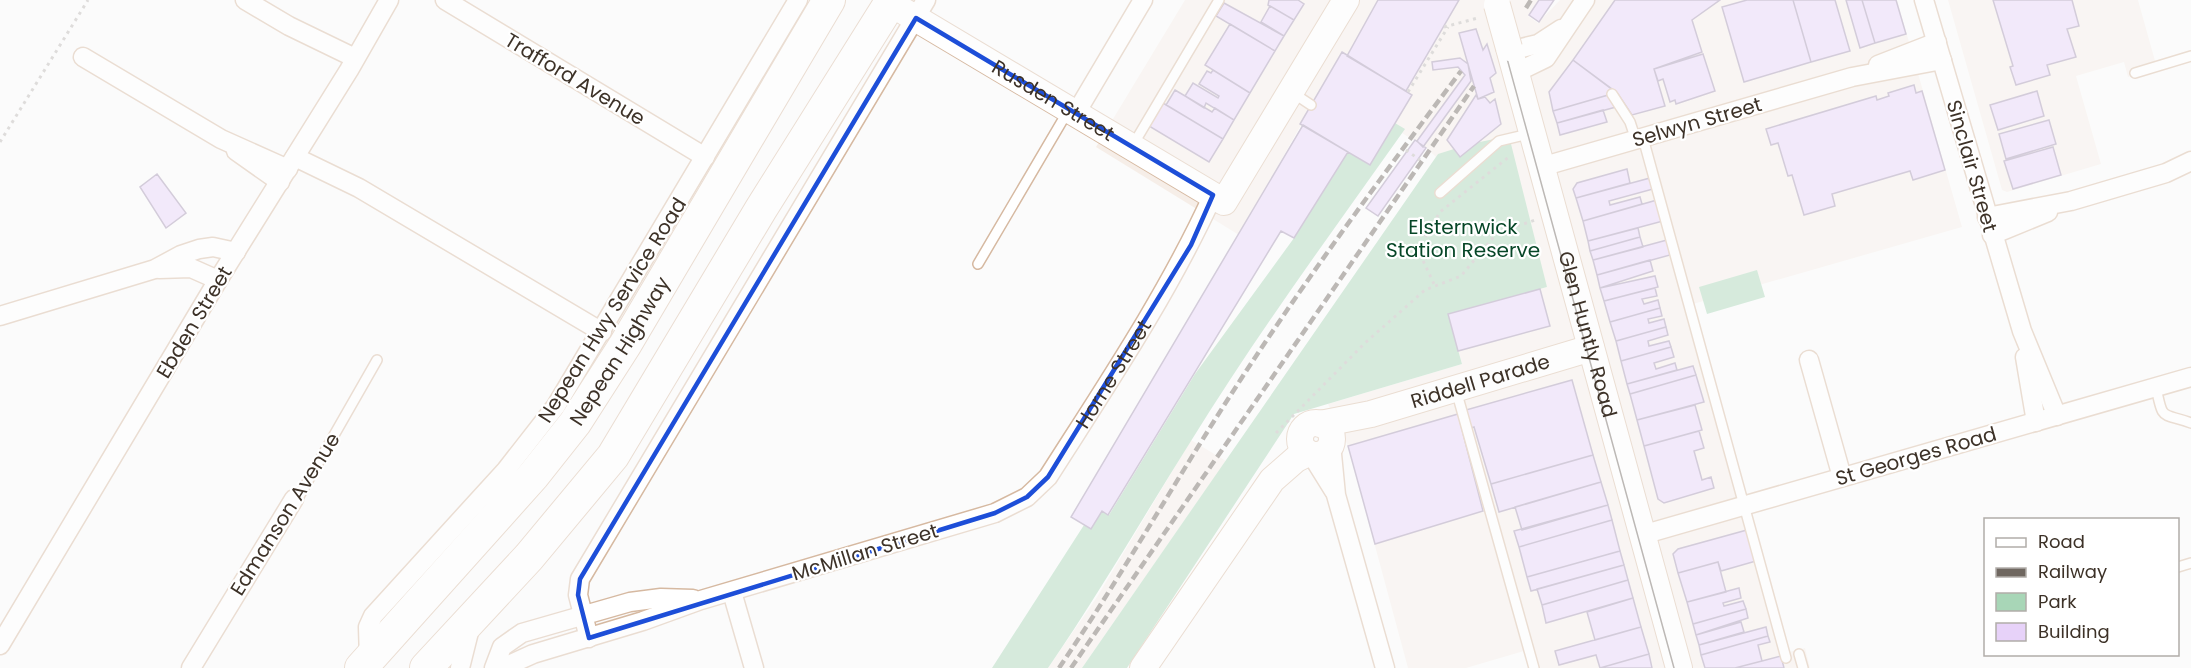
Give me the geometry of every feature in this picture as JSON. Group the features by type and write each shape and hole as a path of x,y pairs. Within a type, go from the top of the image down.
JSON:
{"highway":[{"name":"Nepean Highway","path":"365,663 534,476 575,423 625,345 829,0"},
{"path":"426,668 529,557 613,456 761,209 902,4"}],"street":[{"path":"245,0 352,64"},
{"name":"Ebden Street","path":"0,645 218,280 291,164 389,0"},
{"name":"Trafford Avenue","path":"445,0 705,157"},
{"name":"Nepean Hwy Service Road","path":"365,663 368,627 373,616 506,470 556,406 798,0"},
{"path":"1072,111 1143,0"},
{"path":"1511,57 1546,58 1585,0"},
{"name":"Sinclair Street","path":"1924,0 1989,226 2022,331 2057,416"},
{"name":"Horne Street","path":"1027,497 1048,477 1219,199 1289,100 1340,1"},
{"path":"589,638 578,595 580,579 902,4"},
{"name":"Rusden Street","path":"902,4 1072,111 1219,199"},
{"name":"Glen Huntly Road","path":"1487,9 1511,57 1678,668"},
{"name":"Selwyn Street","path":"1852,77 1937,42"},
{"path":"83,57 221,139 359,188 602,332"},
{"name":"Selwyn Street","path":"1541,167 1852,77 1942,60"},
{"path":"1989,226 2166,173 2191,161"},
{"path":"2166,173 2191,170"},
{"path":"0,316 155,269 181,255 199,249 213,247 236,252"},
{"path":"155,269 191,268 218,280"},
{"name":"Sinclair Street","path":"2022,331 2036,422"},
{"name":"Riddell Parade","path":"1143,668 1272,480 1317,442 1371,414 1591,348"},
{"path":"1809,360 1842,477"},
{"name":"St Georges Road","path":"1641,535 2191,377"},
{"path":"1317,442 1336,495 1385,668"},
{"name":"McMillan Street","path":"502,668 533,654 589,638 701,600 994,513 1027,497"},
{"name":"Edmanson Avenue","path":"191,668 294,499"},
{"path":"732,592 754,668"},
{"name":"McMillan Street","path":"494,668 499,651 514,636 583,615 652,599 701,600"},
{"path":"460,668 474,615"}],"lane":[{"path":"1132,147 1220,0"},
{"path":"2135,73 2191,56"},
{"path":"1612,94 1640,139 1786,658"},
{"path":"978,264 1072,111"},
{"path":"1440,193 1499,141 1532,133"},
{"name":"Edmanson Avenue","path":"294,499 297,500 378,360"},
{"path":"2156,387 2160,409 2166,417 2191,423"},
{"path":"1455,388 1534,668"},
{"path":"1799,654 1803,668"}],"path":[{"path":"0,142 88,0"},
{"path":"1408,92 1446,27 1487,9"},
{"path":"1406,150 1420,160"},
{"path":"1434,284 1418,250 1440,212 1510,156"},
{"path":"1276,433 1365,343 1434,284 1461,276 1497,233 1554,214"}],"highlighted area":[{"path":"916,18 1213,195 1191,245 1048,477 1027,497 995,513 589,638 578,595 580,579"}],"shaded area":[{"path":"1185,0 1539,0 1528,16 1538,23 1560,0 1897,0 1962,227 1693,304 1789,652 1805,648 1810,668 1529,668 1524,651 1466,668 1408,668 1348,446 1328,404 1462,364 1448,314 1547,287 1438,154 1436,157 1418,140 1413,140 1402,133 1404,129 1395,123 1412,95 1342,52 1239,235 1096,147"},
{"path":"1948,0 2138,0 2157,68 2128,77 2124,62 2076,76 2101,164 2007,192 2002,190"},
{"path":"1191,440 1226,461 1082,668 1048,668 1097,597"}],"green space":[{"path":"1395,123 1405,129 1242,362 1048,668 992,668 1084,525 1091,529 1102,511 1109,515 1195,374 1294,238 1348,152 1370,165"},
{"name":"Elsternwick Station Reserve","path":"1509,136 1547,287 1448,314 1462,364 1294,414 1127,668 1082,668 1438,154 1470,144"},
{"path":"1757,270 1765,297 1707,314 1699,287"}],"building":[{"path":"1269,0 1298,0 1304,4 1294,20 1268,5"},
{"path":"1378,0 1459,0 1406,91 1347,56"},
{"path":"1539,0 1554,0 1539,22 1529,15"},
{"path":"1615,0 1720,0 1692,20 1702,52 1654,69 1665,106 1632,115 1618,94 1573,60"},
{"path":"1747,0 1793,0 1811,62 1744,82 1722,7"},
{"path":"1793,0 1835,0 1850,51 1811,62"},
{"path":"1846,0 1862,0 1875,43 1860,48"},
{"path":"1862,0 1896,0 1906,34 1875,43"},
{"path":"1993,0 2072,0 2079,26 2067,29 2076,57 2047,65 2050,75 2016,85 2010,67 2013,66"},
{"path":"1224,3 1284,36 1275,51 1216,16"},
{"path":"1270,6 1294,20 1284,36 1261,22"},
{"path":"1230,24 1275,51 1250,93 1205,65"},
{"path":"1476,29 1483,50 1487,44 1496,73 1490,78 1494,92 1478,99 1459,33"},
{"path":"1342,52 1412,95 1370,165 1300,124"},
{"path":"1703,54 1715,91 1676,104 1675,100 1670,102 1663,79 1658,81 1654,69"},
{"path":"1460,58 1468,64 1471,81 1423,147 1417,141 1465,75 1458,67 1433,70 1432,62"},
{"path":"1573,60 1612,89 1608,95 1553,111 1549,92"},
{"path":"1213,70 1250,93 1234,120 1206,103 1204,108 1185,96 1193,83 1218,98 1219,96 1199,84 1207,71 1211,73"},
{"path":"1914,85 1916,93 1922,91 1945,170 1913,180 1910,171 1832,194 1835,206 1804,215 1792,175 1788,176 1778,143 1771,145 1766,129 1876,96 1877,100 1889,96 1888,93"},
{"path":"1175,90 1212,112 1215,108 1234,120 1223,139 1166,105"},
{"path":"2037,91 2044,116 1998,130 1990,105"},
{"path":"1476,95 1478,99 1485,97 1490,103 1495,99 1501,124 1460,157 1447,140"},
{"path":"1608,95 1616,107 1557,123 1553,111"},
{"path":"1163,103 1223,139 1209,162 1149,126"},
{"path":"1603,110 1607,122 1560,135 1557,123"},
{"path":"2049,120 2056,144 2006,159 1999,134"},
{"path":"1303,125 1348,152 1294,238 1281,231 1108,515 1102,511 1091,529 1071,517"},
{"path":"1415,140 1426,148 1378,216 1366,208"},
{"path":"2053,147 2061,175 2013,189 2004,161"},
{"path":"1627,169 1630,183 1576,198 1573,189 1577,183"},
{"path":"157,174 186,213 166,228 140,187"},
{"path":"1650,178 1653,189 1609,201 1610,205 1640,197 1642,204 1583,221 1576,198"},
{"path":"1657,200 1663,221 1588,241 1583,221"},
{"path":"1638,228 1640,237 1590,251 1588,241"},
{"path":"1640,237 1643,247 1593,260 1590,251"},
{"path":"1667,240 1670,255 1597,275 1593,260"},
{"path":"1650,260 1653,271 1600,288 1597,275"},
{"path":"1655,276 1658,287 1604,301 1600,288"},
{"path":"1655,288 1657,296 1642,299 1644,304 1658,300 1660,308 1610,322 1604,301"},
{"path":"1540,289 1550,326 1458,351 1448,314"},
{"path":"1660,308 1662,316 1648,319 1649,323 1664,319 1666,327 1616,341 1610,322"},
{"path":"1666,327 1668,335 1648,341 1649,346 1669,341 1671,347 1621,361 1616,341"},
{"path":"1671,347 1674,357 1654,363 1656,369 1675,363 1677,370 1627,384 1621,361"},
{"path":"1693,366 1696,375 1630,394 1627,384"},
{"path":"1696,375 1704,402 1637,420 1630,394"},
{"path":"1572,380 1593,455 1491,484 1474,427 1471,428 1466,410"},
{"path":"1695,405 1702,430 1644,446 1637,420"},
{"path":"1458,414 1483,511 1375,544 1348,446"},
{"path":"1699,431 1704,448 1694,451 1702,480 1711,477 1714,488 1664,503 1658,499 1644,446"},
{"path":"1593,455 1601,482 1499,512 1491,484"},
{"path":"1601,482 1608,505 1522,530 1515,507"},
{"path":"1608,505 1612,520 1519,547 1514,531"},
{"path":"1612,520 1620,551 1527,577 1519,547"},
{"path":"1747,530 1756,561 1721,571 1718,562 1678,573 1673,554 1678,549"},
{"path":"1620,551 1624,565 1531,591 1527,577"},
{"path":"1718,562 1726,592 1687,602 1678,573"},
{"path":"1624,565 1628,580 1542,605 1537,589"},
{"path":"1628,580 1633,598 1546,623 1542,605"},
{"path":"1739,588 1741,598 1723,603 1724,606 1743,601 1746,609 1693,624 1687,602"},
{"path":"1633,598 1641,627 1595,640 1587,612"},
{"path":"1746,609 1748,618 1696,635 1693,624"},
{"path":"1741,622 1744,632 1699,645 1696,635"},
{"path":"1641,627 1649,654 1600,668 1596,655 1559,665 1555,651"},
{"path":"1766,627 1768,636 1701,655 1699,645"},
{"path":"1768,636 1770,642 1758,645 1762,661 1735,668 1705,668 1701,655"},
{"path":"1649,654 1652,668 1600,668"},
{"path":"1781,656 1784,668 1735,668 1762,661"}],"tram line":[{"path":"1491,0 1674,668"}],"railway":[{"path":"1526,8 1531,0"},
{"path":"1059,668 1267,339 1348,223 1461,71"},
{"path":"1071,668 1474,86"}]}
